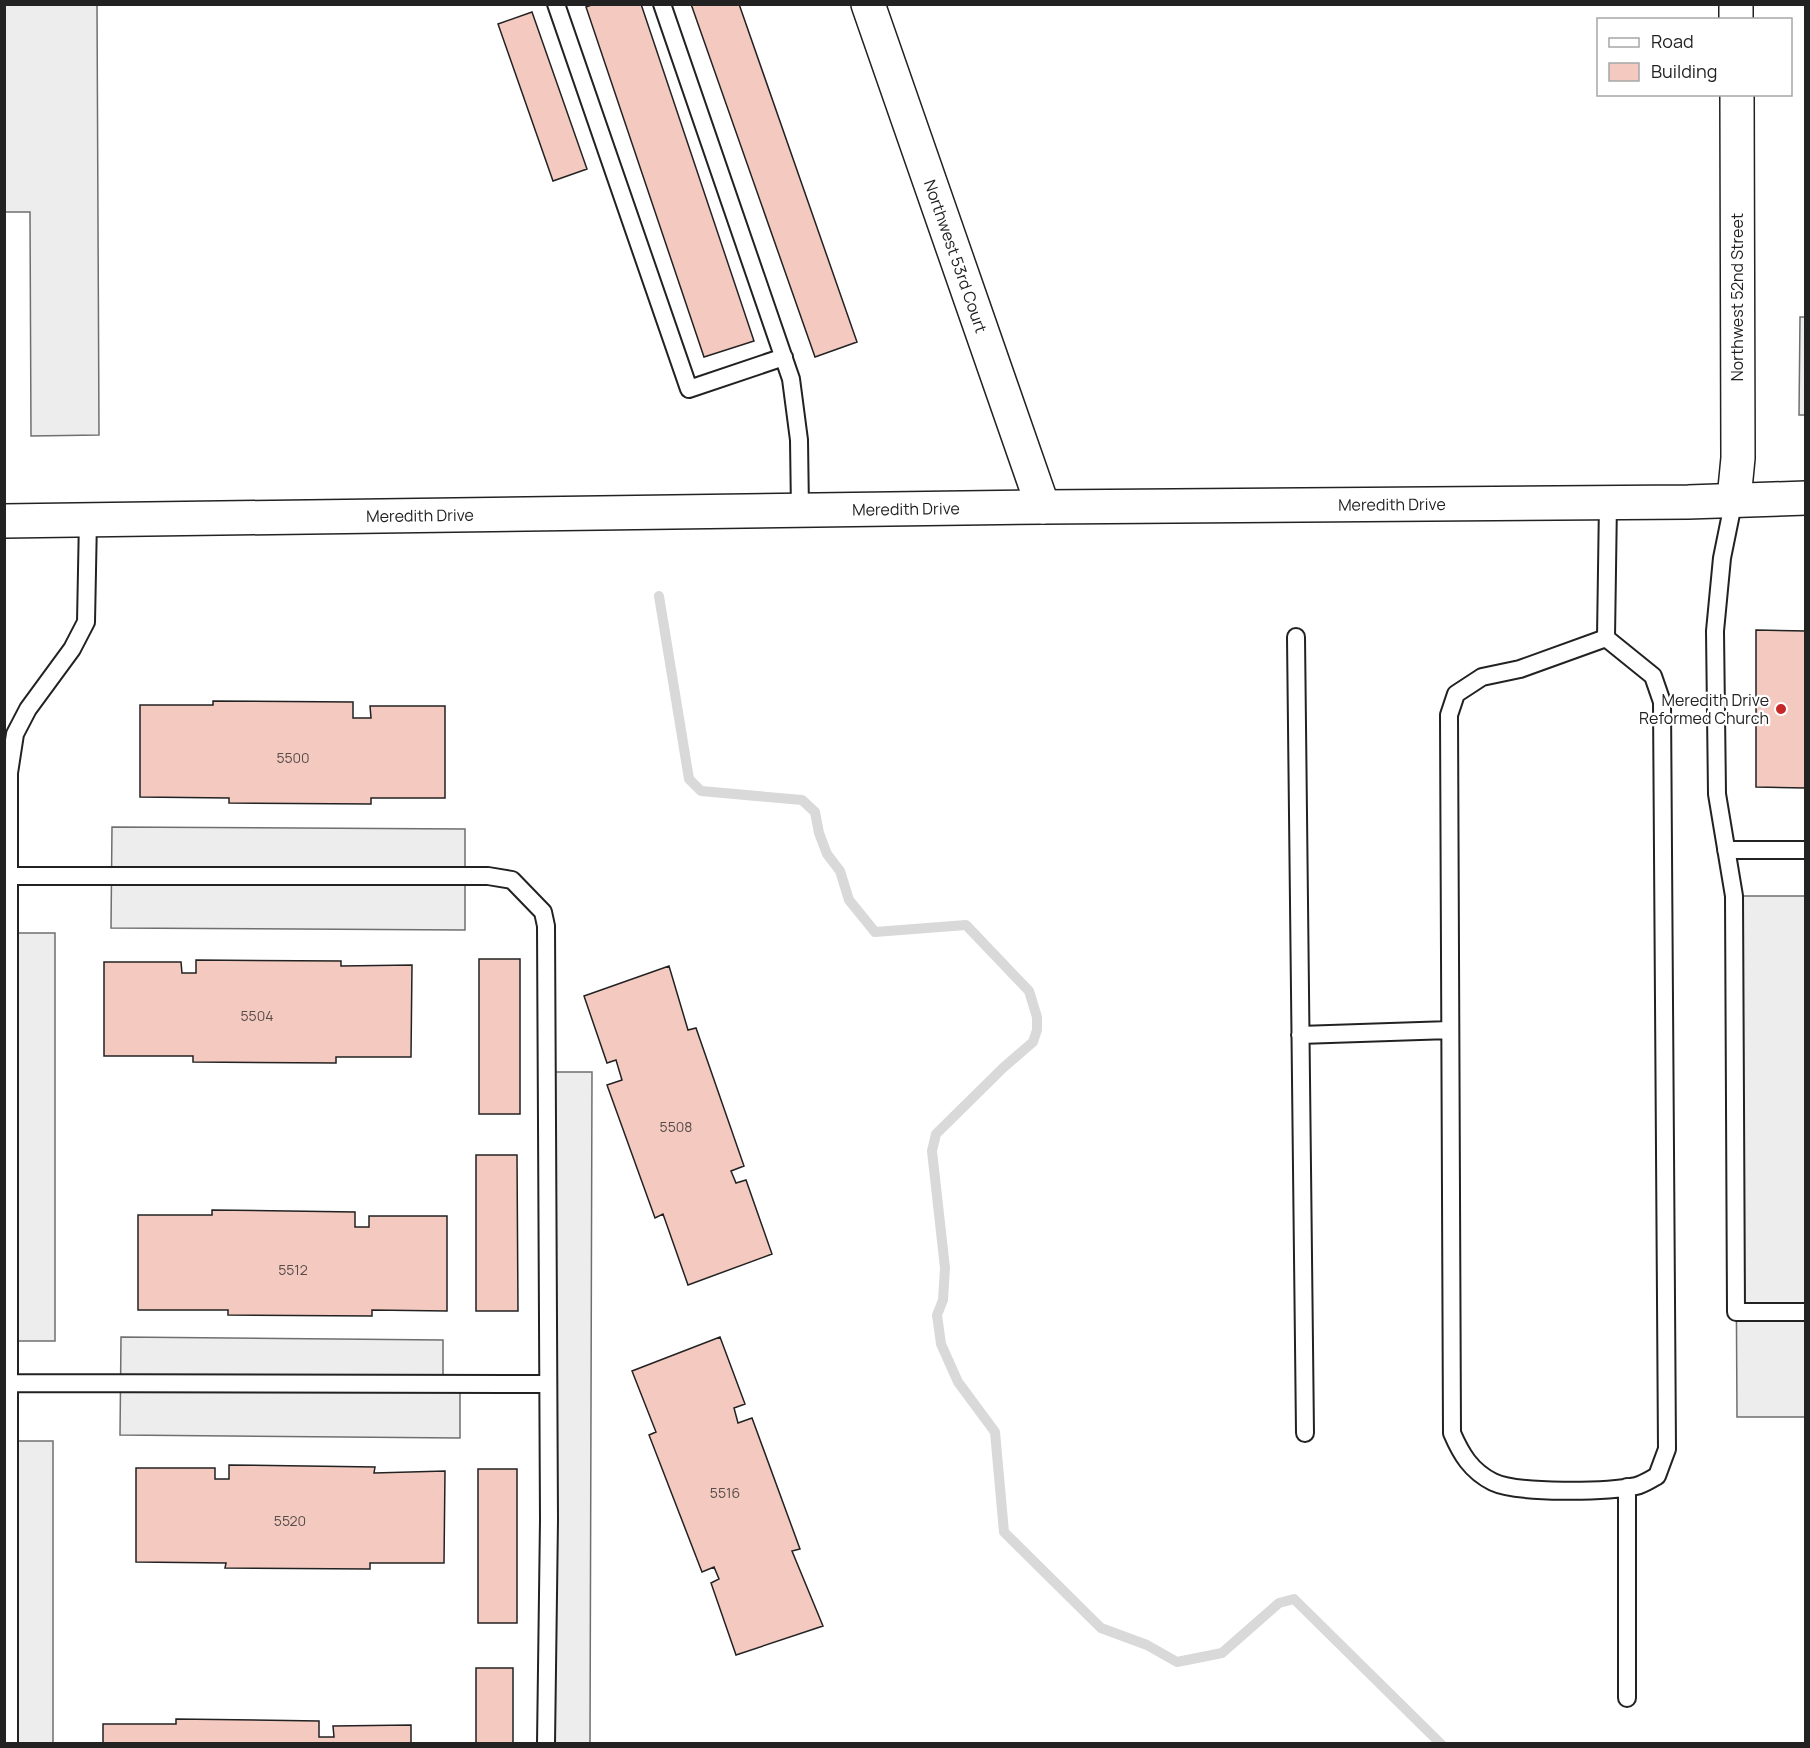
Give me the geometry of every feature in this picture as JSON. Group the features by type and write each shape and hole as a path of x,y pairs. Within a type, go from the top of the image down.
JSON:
{"main road":[{"name":"Northwest 53rd Court","path":"868,4 1043,507"},
{"name":"Northwest 52nd Street","path":"1734,499 1738,458 1737,96"},
{"name":"Meredith Drive","path":"4,521 1806,498"}],"lane":[{"path":"556,4 689,389 784,357"},
{"path":"663,4 784,357 796,413 800,510"},
{"path":"1734,499 1722,558 1715,631 1717,794 1734,896 1736,1312 1806,1312"},
{"path":"1606,638 1608,502"},
{"path":"9,1743 9,772 15,734 28,708 72,649 86,622 88,519"},
{"path":"1296,637 1305,1433"},
{"path":"1606,638 1653,676 1662,702 1667,1449 1657,1476 1639,1485 1527,1491 1494,1482 1475,1469 1462,1455 1452,1433 1449,715 1456,694 1482,677 1520,669 1606,638"},
{"path":"1726,850 1806,850"},
{"path":"9,876 465,875 512,880 531,896 543,912 546,926 548,1384 546,1743"},
{"path":"1300,1035 1450,1030"},
{"path":"9,1383 548,1384"},
{"path":"1627,1487 1627,1698"}],"shaded area":[{"path":"4,5 97,5 99,435 31,436 30,212 5,212"},
{"path":"1800,317 1805,317 1805,415 1799,415"},
{"path":"112,827 465,829 465,930 111,928"},
{"path":"1734,896 1805,896 1805,1417 1737,1417"},
{"path":"9,933 55,933 55,1341 9,1341"},
{"path":"547,1072 592,1072 590,1743 546,1744"},
{"path":"121,1337 443,1340 443,1384 460,1384 460,1438 120,1435"},
{"path":"9,1441 53,1441 53,1743 9,1744"}],"building":[{"path":"594,4 641,4 754,341 704,357 586,7"},
{"path":"691,4 739,4 857,342 815,357"},
{"path":"532,12 587,169 553,181 498,24"},
{"name":"Meredith Drive Reformed Church","path":"1756,630 1806,631 1806,788 1756,787"},
{"path":"213,701 353,702 353,718 371,718 370,706 445,706 445,798 371,798 371,804 229,803 229,798 140,797 140,705 213,705"},
{"path":"479,959 520,959 520,1114 479,1114"},
{"path":"196,960 341,961 341,966 412,965 411,1057 336,1057 336,1063 193,1062 193,1056 104,1056 104,962 181,962 182,973 196,973"},
{"path":"669,966 688,1030 696,1028 744,1166 731,1171 736,1183 746,1180 772,1254 688,1285 663,1214 655,1218 607,1085 622,1080 616,1060 607,1063 584,996"},
{"path":"476,1155 517,1155 518,1311 476,1311"},
{"path":"212,1210 355,1212 355,1227 369,1227 369,1216 447,1216 447,1311 372,1310 372,1316 228,1315 228,1310 138,1310 138,1215 212,1215"},
{"path":"720,1337 745,1404 734,1408 738,1423 752,1418 800,1549 792,1551 823,1626 736,1655 711,1583 719,1579 714,1567 702,1572 649,1435 656,1432 632,1371"},
{"path":"229,1465 375,1467 374,1473 445,1471 444,1563 370,1563 370,1569 225,1568 226,1563 136,1562 136,1468 215,1468 215,1479 229,1479"},
{"path":"478,1469 517,1469 517,1623 478,1623"},
{"path":"476,1668 513,1668 513,1744 476,1744"},
{"path":"176,1719 319,1721 319,1737 334,1737 333,1726 411,1725 411,1744 103,1744 103,1724 176,1724"}],"waterway":[{"path":"659,596 689,779 701,791 802,800 815,812 819,833 827,854 840,871 849,900 875,932 966,925 1029,991 1037,1017 1037,1030 1033,1042 1004,1067 936,1134 932,1151 945,1268 943,1300 937,1315 941,1344 958,1382 995,1432 1004,1532 1101,1628 1147,1645 1177,1662 1222,1653 1279,1603 1294,1599 1441,1744"}],"place":[{"name":"Meredith Drive Reformed Church","path":"1781,709"}]}
